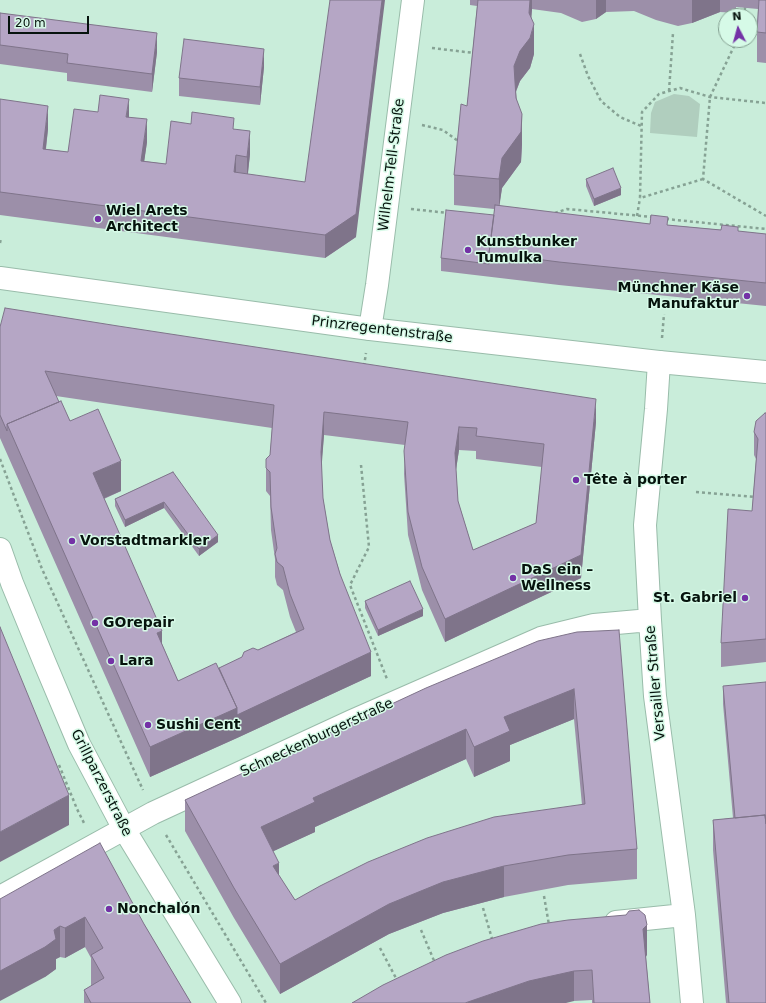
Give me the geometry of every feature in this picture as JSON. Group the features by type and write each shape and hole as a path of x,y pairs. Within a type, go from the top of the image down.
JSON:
{"street":[{"name":"Wilhelm-Tell-Straße","path":"370,329 413,0"},
{"name":"Prinzregentenstraße","path":"0,278 370,329 659,362 766,372"},
{"name":"Versailler Straße","path":"659,362 645,525 655,696 684,916 692,1003"},
{"name":"Grillparzerstraße","path":"0,549 12,583 79,744 124,829 230,1003"},
{"name":"Schneckenburgerstraße","path":"0,897 153,813 352,721 541,638 594,625 650,620"},
{"path":"598,924 684,916"}],"path":[{"path":"669,91 673,33"},
{"path":"407,45 476,53"},
{"path":"703,179 710,97 733,48"},
{"path":"580,54 588,76 601,101 620,117 642,126"},
{"path":"637,216 640,198 642,112 658,94 680,88 710,97 766,103"},
{"path":"398,123 432,126 444,130 460,142"},
{"path":"640,198 703,179 766,216"},
{"path":"387,206 452,213"},
{"path":"552,214 567,209 766,229"},
{"path":"0,243 1,238"},
{"path":"0,459 42,569 153,813 266,1003"},
{"path":"361,465 369,547 350,586 387,678"},
{"path":"696,492 755,496"},
{"path":"544,896 550,931"},
{"path":"483,908 493,943"},
{"path":"421,930 435,964"},
{"path":"380,948 397,980"}],"green space":[{"path":"674,94 689,96 700,104 697,137 650,133 651,113 655,102"}],"building":[{"path":"330,0 382,0 356,214 325,235 0,192 0,99 48,106 43,149 68,152 74,109 98,112 100,95 129,99 126,117 147,119 141,161 166,164 171,121 191,124 192,112 234,118 233,129 250,131 247,157 236,155 234,172 305,182"},
{"path":"478,0 530,0 529,13 534,24 530,38 520,51 514,66 516,98 522,114 521,132 502,158 499,179 454,175 461,104 467,106"},
{"path":"759,0 766,0 766,33 758,32"},
{"path":"0,13 157,33 152,74 67,63 68,54 0,45"},
{"path":"184,39 264,49 260,87 179,78"},
{"path":"613,168 621,188 594,199 586,179"},
{"path":"495,205 650,224 651,215 668,217 667,225 721,230 722,225 738,227 738,231 766,234 766,283 559,262 489,253"},
{"name":"Kunstbunker Tumulka","path":"446,210 494,215 489,264 441,258"},
{"path":"5,308 596,399 581,555 445,619 422,567 408,512 404,451 408,422 324,412 321,452 323,498 330,540 340,574 371,652 237,715 237,708 219,668 242,657 244,652 253,648 258,650 304,629 290,594 283,567 277,562 275,554 277,548 271,507 270,472 266,468 266,459 270,455 274,405 45,371 59,402 7,424 7,431 0,415 0,327","holes":["459,427 477,428 476,436 544,444 536,523 473,550 458,501 455,453"]},
{"path":"61,401 70,421 98,409 121,461 93,473 162,631 157,633 178,681 216,663 237,708 150,747 7,424"},
{"name":"St. Gabriel","path":"765,413 766,639 721,643 728,509 752,511 758,439 754,432 756,421"},
{"path":"173,472 218,535 199,549 164,502 125,520 115,499"},
{"path":"410,581 423,609 378,630 365,601"},
{"path":"0,627 69,795 0,832"},
{"path":"619,630 637,849 568,855 504,866 443,882 389,904 280,964 234,888 185,800 426,688 538,641 577,632","holes":["574,689 585,804 494,817 427,838 368,862 295,900 273,866 279,863 261,827 315,802 313,798 466,729 474,747 510,731 504,717"]},
{"path":"766,682 766,824 765,815 735,818 723,686"},
{"path":"765,815 766,1003 729,1003 713,820"},
{"path":"100,843 144,924 191,1003 91,1003 84,990 104,978 91,955 103,948 85,917 65,928 60,926 54,930 56,939 45,947 0,971 0,899"},
{"path":"639,910 645,915 647,925 643,929 650,1003 594,1003 592,970 574,971 529,981 465,1003 352,1003 383,985 446,955 483,941 541,924 626,915 629,911"}],"place":[{"name":"Wiel Arets Architect","path":"98,219"},
{"name":"Kunstbunker Tumulka","path":"468,250"},
{"name":"Münchner Käse Manufaktur","path":"747,296"},
{"name":"Tête à porter","path":"576,480"},
{"name":"Vorstadtmarkler","path":"72,541"},
{"name":"DaS ein – Wellness","path":"513,578"},
{"name":"St. Gabriel","path":"745,598"},
{"name":"GOrepair","path":"95,623"},
{"name":"Lara","path":"111,661"},
{"name":"Sushi Cent","path":"148,725"},
{"name":"Nonchalón","path":"109,909"}]}
